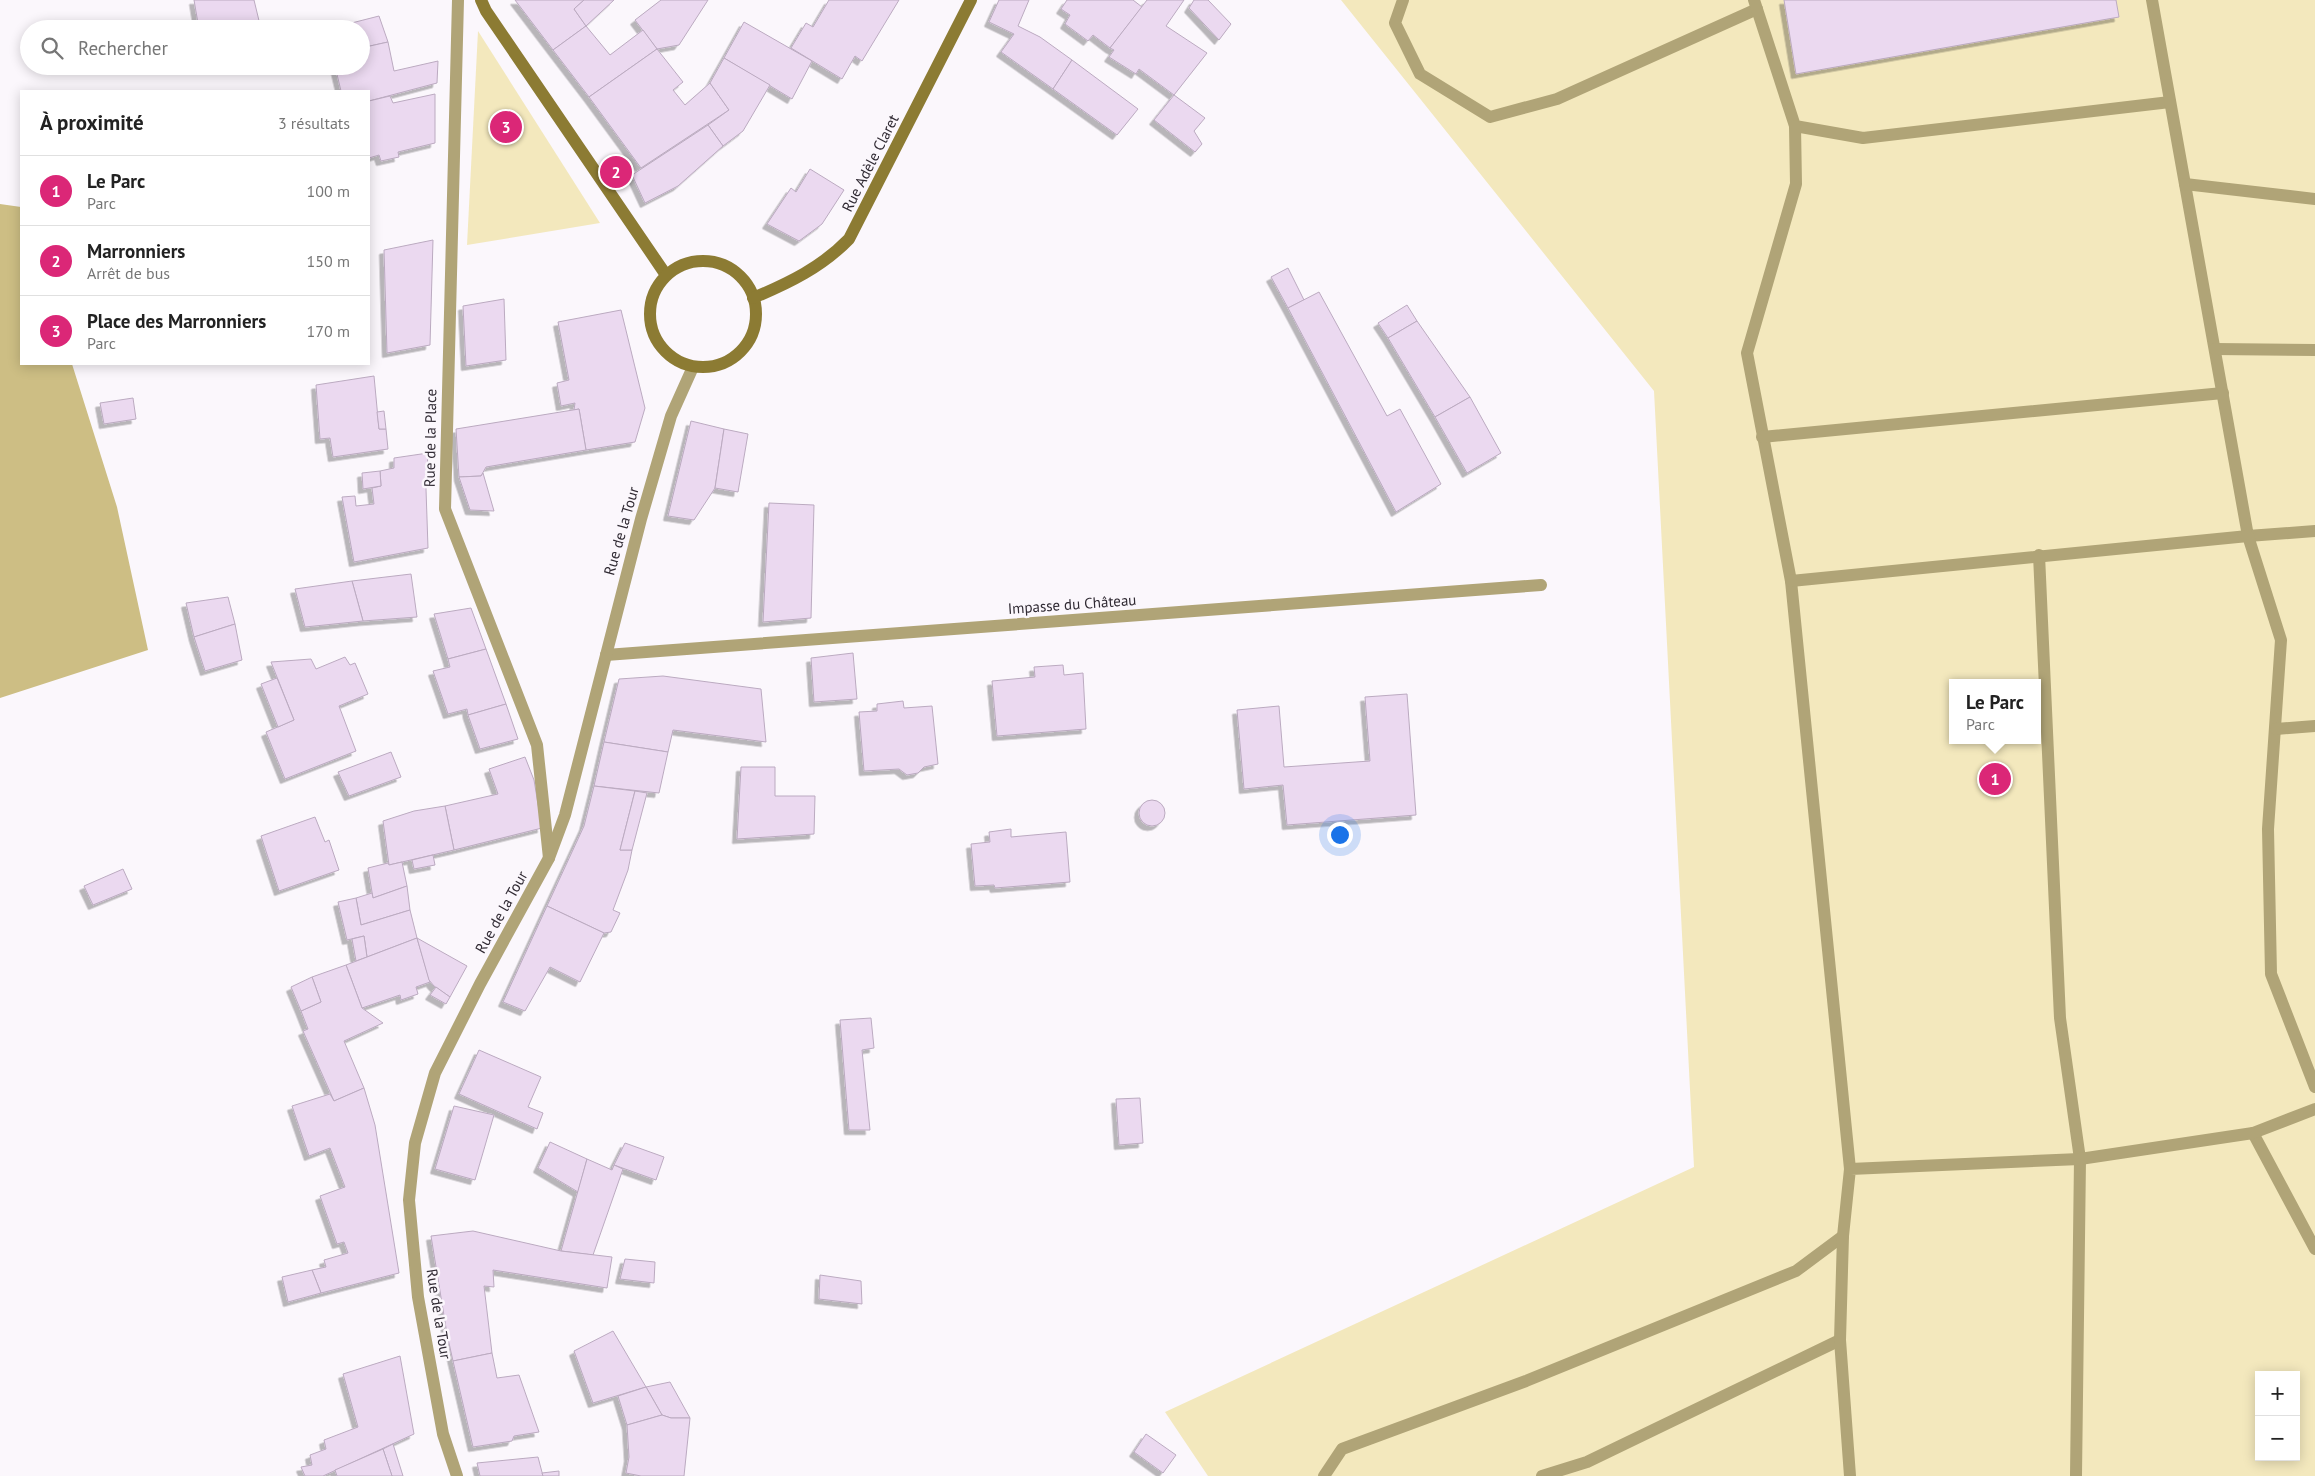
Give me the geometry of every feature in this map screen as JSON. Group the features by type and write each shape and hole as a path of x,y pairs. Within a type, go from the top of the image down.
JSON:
{"street":[{"name":"Rue de la Place","path":"458,0 445,509 536,745 549,858"},
{"path":"480,0 486,12 666,275"},
{"name":"Rue Adèle Claret","path":"754,298 793,281 833,256 849,239 971,0"},
{"path":"1403,0 1395,23 1420,74 1490,117 1557,99 1756,5 1794,126 1796,184 1747,353 1791,581 1850,1169 1843,1236 1840,1340 1850,1476"},
{"path":"2152,0 2248,536 2281,640 2268,829 2271,974 2315,1087"},
{"path":"1794,126 1863,138 2170,102"},
{"path":"2185,184 2315,199"},
{"path":"710,261 732,270 749,287 754,298 756,314 754,329 747,344 737,355 724,363 708,367 693,367 674,359 660,346 651,329 649,310 654,291 666,275 687,263 710,261"},
{"path":"2215,349 2315,350"},
{"name":"Rue de la Tour","path":"457,1476 443,1434 418,1297 409,1200 415,1143 435,1073 480,984 549,858 565,815 617,606 671,416 693,367"},
{"path":"1762,437 2223,393"},
{"path":"1791,581 2039,555 2315,531"},
{"path":"2039,555 2060,1018 2080,1159 2076,1476"},
{"name":"Impasse du Château","path":"606,655 1541,585"},
{"path":"2276,729 2315,726"},
{"path":"1850,1169 2080,1159 2253,1132 2315,1109"},
{"path":"2253,1132 2315,1249"},
{"path":"1324,1476 1342,1449 1526,1381 1796,1271 1843,1236"},
{"path":"1542,1476 1587,1462 1840,1340"}],"shaded area":[{"path":"1341,0 2315,0 2315,1476 1208,1476 1165,1412 1694,1167 1654,391"},
{"path":"478,31 600,223 467,245"},
{"path":"0,204 20,207 20,365 72,365 117,507 148,650 0,698"}],"building":[{"path":"194,0 254,0 259,20 197,20"},
{"path":"515,0 584,0 574,9 586,26 553,50"},
{"path":"584,0 614,0 586,26 574,9"},
{"path":"661,0 708,0 679,45 657,49 635,20"},
{"path":"829,0 899,0 862,61 855,56 842,79 791,48 806,23 813,27"},
{"path":"999,0 1029,0 1018,26 1040,37 1072,60 1053,89 1001,52 1014,34 989,22"},
{"path":"1067,0 1133,0 1142,7 1110,48 1093,35 1088,41 1065,24 1070,15 1061,9"},
{"path":"1147,0 1184,0 1166,26 1207,53 1174,95 1139,69 1136,74 1109,57 1114,50 1110,48"},
{"path":"1194,0 1208,0 1231,24 1219,40 1189,8"},
{"path":"1784,0 2116,0 2119,17 1796,74"},
{"path":"379,16 388,42 370,46 370,20 363,20"},
{"path":"744,22 812,61 792,99 724,58"},
{"path":"586,26 610,55 643,30 657,49 589,97 553,50"},
{"path":"388,42 394,71 438,61 437,83 370,101 370,90 341,90 337,75 370,75 370,46"},
{"path":"657,49 683,82 673,90 685,105 710,83 729,110 641,168 589,97"},
{"path":"724,58 770,85 743,131 723,146 708,125 729,110 710,83"},
{"path":"1072,60 1138,109 1117,135 1053,89"},
{"path":"435,94 435,143 398,152 399,157 381,161 379,155 370,158 370,101 390,96 393,103"},
{"path":"1174,95 1205,118 1194,131 1202,144 1195,152 1154,120"},
{"path":"708,125 723,146 678,186 645,203 632,175"},
{"path":"810,169 844,190 822,224 799,241 767,224 791,188 796,192"},
{"path":"433,240 430,345 387,353 384,250"},
{"path":"1288,268 1304,300 1288,308 1271,277"},
{"path":"1319,292 1387,416 1400,409 1441,484 1396,512 1288,308"},
{"path":"504,299 506,360 466,366 463,306"},
{"path":"1407,305 1417,321 1388,338 1378,323"},
{"path":"621,310 645,408 635,442 586,450 579,409 574,410 575,403 561,406 557,383 569,380 558,322"},
{"path":"1417,321 1470,397 1435,417 1388,338"},
{"path":"374,376 379,429 386,429 388,449 333,457 330,438 320,439 316,385"},
{"path":"1470,397 1501,453 1467,473 1435,417"},
{"path":"133,398 136,419 104,424 100,403"},
{"path":"579,409 586,450 486,467 481,476 459,477 456,429"},
{"path":"384,411 386,429 379,429 377,412"},
{"path":"691,421 724,429 715,488 694,520 668,516"},
{"path":"724,429 748,434 738,492 715,488"},
{"path":"428,453 426,489 428,548 354,562 342,497 355,496 356,506 374,504 372,488 381,486 380,471 394,468 394,458"},
{"path":"380,471 381,486 363,489 362,473"},
{"path":"483,473 494,511 470,510 459,477 481,476"},
{"path":"769,503 814,505 811,618 763,622"},
{"path":"411,574 417,617 363,621 352,581"},
{"path":"352,581 363,621 305,627 295,589"},
{"path":"228,597 235,624 194,637 186,603"},
{"path":"471,608 486,649 448,659 434,614"},
{"path":"235,624 242,660 205,671 194,637"},
{"path":"486,649 506,704 468,715 467,709 448,714 433,671 450,667 448,659"},
{"path":"853,653 857,699 814,702 811,658"},
{"path":"345,657 350,665 355,663 368,694 339,706 356,751 285,779 266,732 294,720 271,662 311,659 316,669"},
{"path":"1063,665 1064,675 1083,673 1086,729 997,736 992,681 1035,677 1034,667"},
{"path":"663,676 761,689 766,742 673,730 668,752 604,742 619,679"},
{"path":"277,678 294,720 278,727 261,684"},
{"path":"1407,694 1416,815 1287,825 1283,785 1244,789 1237,710 1279,706 1284,767 1370,761 1365,697"},
{"path":"903,701 904,708 932,706 938,764 924,767 918,773 907,775 899,769 864,771 859,712 877,711 877,704"},
{"path":"506,704 518,739 480,749 468,715"},
{"path":"604,742 668,752 659,793 594,786"},
{"path":"391,752 401,777 349,796 338,772"},
{"path":"525,757 534,780 542,828 454,850 445,806 498,794 489,769"},
{"path":"741,767 775,767 775,796 815,796 814,834 737,839"},
{"path":"594,786 635,791 620,850 632,850 628,870 613,910 620,913 611,932 604,933 547,906 584,826"},
{"path":"635,791 647,793 632,850 620,850"},
{"path":"1152,800 1161,804 1165,813 1161,822 1152,826 1143,822 1139,813 1143,804"},
{"path":"445,806 454,850 389,865 383,821 414,811"},
{"path":"315,817 325,842 329,840 339,870 279,891 261,836"},
{"path":"1011,829 1011,837 1066,832 1070,882 995,888 994,885 975,886 971,844 990,842 989,832"},
{"path":"433,855 435,865 414,869 412,860"},
{"path":"402,862 407,886 373,898 368,868"},
{"path":"123,869 132,889 93,905 84,886"},
{"path":"407,886 410,910 361,925 356,898 372,893 373,898"},
{"path":"356,898 361,925 410,910 417,938 367,957 364,936 347,940 338,902"},
{"path":"547,906 604,933 580,982 550,967 525,1011 503,1002"},
{"path":"364,936 367,957 356,961 352,939"},
{"path":"417,938 430,982 416,987 418,994 401,1000 400,995 362,1008 346,965"},
{"path":"417,938 467,966 450,997 434,986 429,980"},
{"path":"346,965 362,1008 383,1023 344,1041 364,1088 334,1101 303,1031 308,1029 301,1011 321,1002 312,977"},
{"path":"312,977 321,1002 301,1011 291,987"},
{"path":"436,987 450,997 446,1004 430,995"},
{"path":"871,1018 874,1048 862,1050 870,1130 849,1130 840,1020"},
{"path":"479,1050 541,1077 528,1107 543,1113 537,1129 459,1094"},
{"path":"364,1088 375,1125 399,1273 321,1293 312,1270 326,1267 324,1260 348,1253 344,1242 337,1244 320,1196 345,1187 330,1148 309,1156 292,1106 330,1094 334,1101"},
{"path":"1140,1098 1143,1143 1119,1145 1116,1099"},
{"path":"454,1106 494,1115 475,1180 435,1169"},
{"path":"550,1142 587,1159 578,1192 538,1168"},
{"path":"625,1143 664,1157 656,1180 614,1165"},
{"path":"587,1159 612,1170 614,1165 623,1169 593,1255 561,1251"},
{"path":"473,1231 561,1251 612,1257 607,1288 493,1270 494,1287 484,1286 492,1353 453,1361 431,1236"},
{"path":"625,1259 655,1262 654,1283 620,1279"},
{"path":"312,1270 321,1293 288,1302 282,1277"},
{"path":"820,1275 861,1281 862,1304 819,1299"},
{"path":"613,1331 646,1387 593,1403 574,1351"},
{"path":"492,1353 497,1378 519,1375 539,1432 514,1436 512,1441 473,1447 453,1361"},
{"path":"400,1356 414,1434 323,1476 305,1476 301,1467 312,1465 310,1455 326,1449 324,1440 358,1427 343,1374"},
{"path":"670,1382 690,1418 671,1418 662,1415 646,1387"},
{"path":"646,1387 662,1415 627,1425 618,1396"},
{"path":"662,1415 671,1418 690,1418 684,1476 641,1476 626,1473 629,1457 627,1425"},
{"path":"1146,1434 1176,1455 1163,1473 1134,1452"},
{"path":"393,1444 403,1476 392,1476 383,1449"},
{"path":"383,1449 392,1476 337,1476 335,1470"},
{"path":"538,1457 543,1476 480,1476 477,1463"},
{"path":"559,1471 559,1476 543,1476 542,1473"}],"place":[{"name":"Place des Marronniers","path":"506,127"},
{"name":"Marronniers","path":"616,172"},
{"name":"Le Parc","path":"1995,779"}]}
